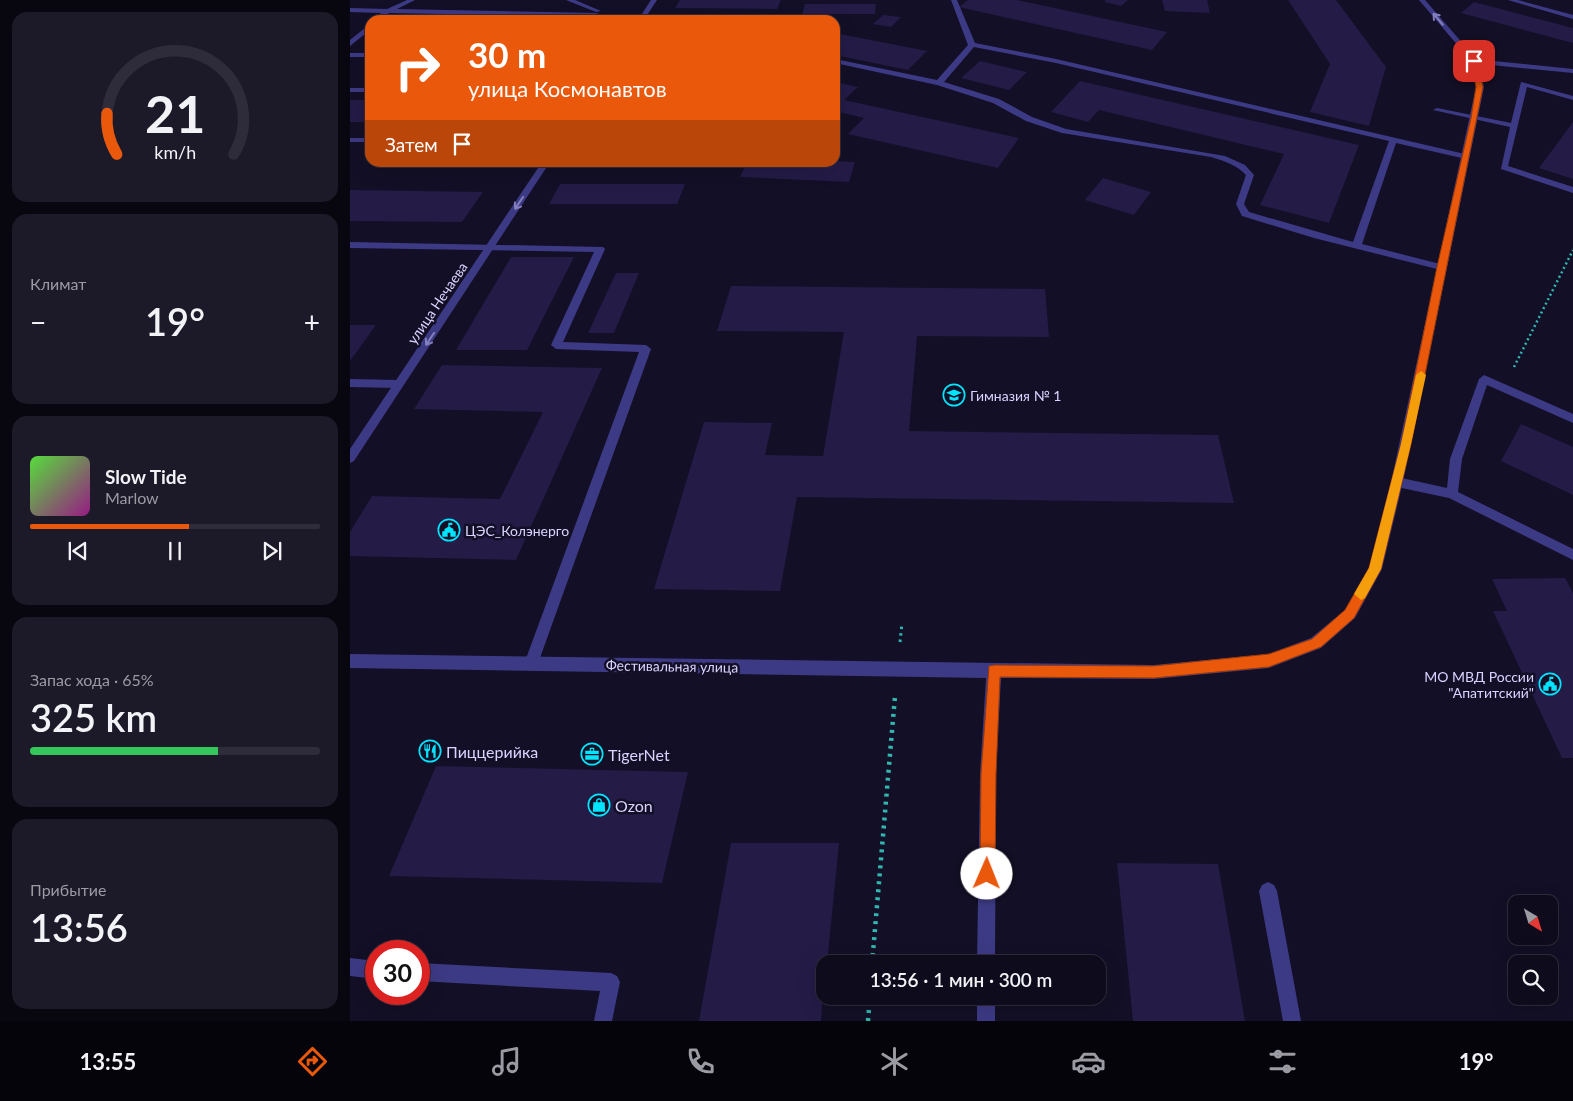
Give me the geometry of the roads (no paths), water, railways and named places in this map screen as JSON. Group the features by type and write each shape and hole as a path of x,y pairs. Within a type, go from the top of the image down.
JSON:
{"street":[{"path":"372,0 387,11"},
{"path":"383,15 387,11 412,0"},
{"path":"569,0 608,15"},
{"path":"644,15 654,0"},
{"path":"954,0 972,45"},
{"path":"1422,0 1474,61 1480,87 1397,482 1452,494 1573,555"},
{"path":"1511,0 1573,17"},
{"path":"350,10 596,15"},
{"path":"350,44 365,30"},
{"path":"938,82 972,45"},
{"path":"972,45 1056,61 1466,157"},
{"path":"350,55 365,55"},
{"path":"1474,61 1573,71"},
{"path":"840,62 938,82 996,101 1030,119 1065,131 1212,155 1231,161 1245,167 1250,175 1240,204 1244,214 1291,230 1441,267"},
{"path":"1573,98 1524,84 1504,167 1573,190"},
{"path":"350,90 365,90"},
{"path":"1437,110 1514,126"},
{"path":"350,140 365,140"},
{"path":"1357,245 1393,140"},
{"name":"улица Нечаева","path":"352,453 543,167"},
{"path":"350,245 600,248 556,345 646,349 531,664"},
{"path":"1452,494 1456,459 1484,380 1573,419"},
{"path":"350,383 399,384"},
{"name":"Фестивальная улица","path":"350,661 1154,672 1269,660 1316,643 1350,614 1375,569 1397,482"},
{"path":"986,955 988,774 994,671"},
{"path":"1268,891 1292,1021"},
{"path":"350,967 365,969"},
{"path":"430,973 611,982 603,1021"},
{"path":"986,1005 986,1021"}],"place":[{"name":"Гимназия № 1","path":"954,395"},
{"name":"ЦЭС_Колэнерго","path":"449,530"},
{"name":"МО МВД России \"Апатитский\"","path":"1550,684"},
{"name":"Пиццерийка","path":"430,751"},
{"name":"TigerNet","path":"592,754"},
{"name":"Ozon","path":"599,805"}]}
